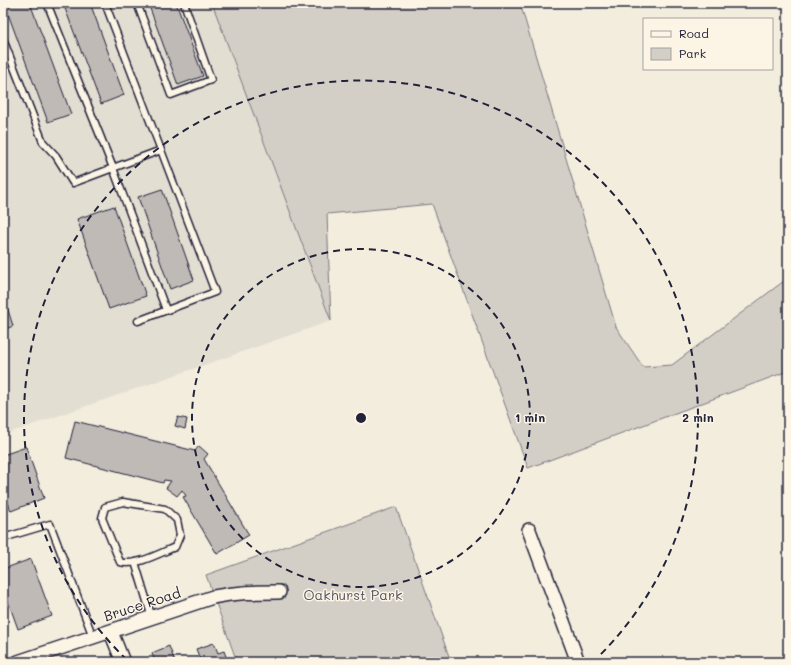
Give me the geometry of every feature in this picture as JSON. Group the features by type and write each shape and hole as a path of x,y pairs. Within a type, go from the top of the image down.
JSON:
{"street":[{"path":"529,530 578,662"},
{"name":"Bruce Road","path":"18,662 214,597 231,593 279,592"},
{"path":"111,632 123,662"}],"lane":[{"path":"47,3 113,168 166,310"},
{"path":"104,3 215,292 138,321"},
{"path":"137,3 171,95 211,80 184,3"},
{"path":"3,39 43,142 56,156 73,183 161,150"},
{"path":"123,502 145,504 165,509 177,520 180,535 175,548 135,562 127,564 120,562 102,518 105,506 123,502"},
{"path":"3,538 50,524 93,638"},
{"path":"135,562 152,618"}],"shaded area":[{"path":"3,3 212,3 331,321 3,435"}],"green space":[{"path":"212,3 520,3 616,327 643,367 672,365 788,278 788,371 528,468 432,204 327,214 331,321"},
{"name":"Oakhurst Park","path":"396,507 451,662 237,662 206,575"}],"building":[{"path":"4,3 30,3 71,114 48,122"},
{"path":"63,3 90,3 124,95 101,104"},
{"path":"148,3 176,3 203,76 178,85"},
{"path":"162,189 194,280 170,289 138,197"},
{"path":"114,206 146,296 109,309 77,219"},
{"path":"3,294 13,326 3,330"},
{"path":"178,417 187,419 185,429 175,426"},
{"path":"75,421 195,451 199,446 208,454 204,459 249,535 217,554 183,497 186,496 182,490 177,496 166,488 171,481 164,480 163,483 66,458"},
{"path":"26,447 44,498 11,511 3,489 3,455"},
{"path":"31,559 52,616 18,629 3,587 3,569"},
{"path":"214,643 218,653 224,651 228,662 193,662 200,659 196,649"},
{"path":"169,646 175,662 155,662 152,653"}]}
